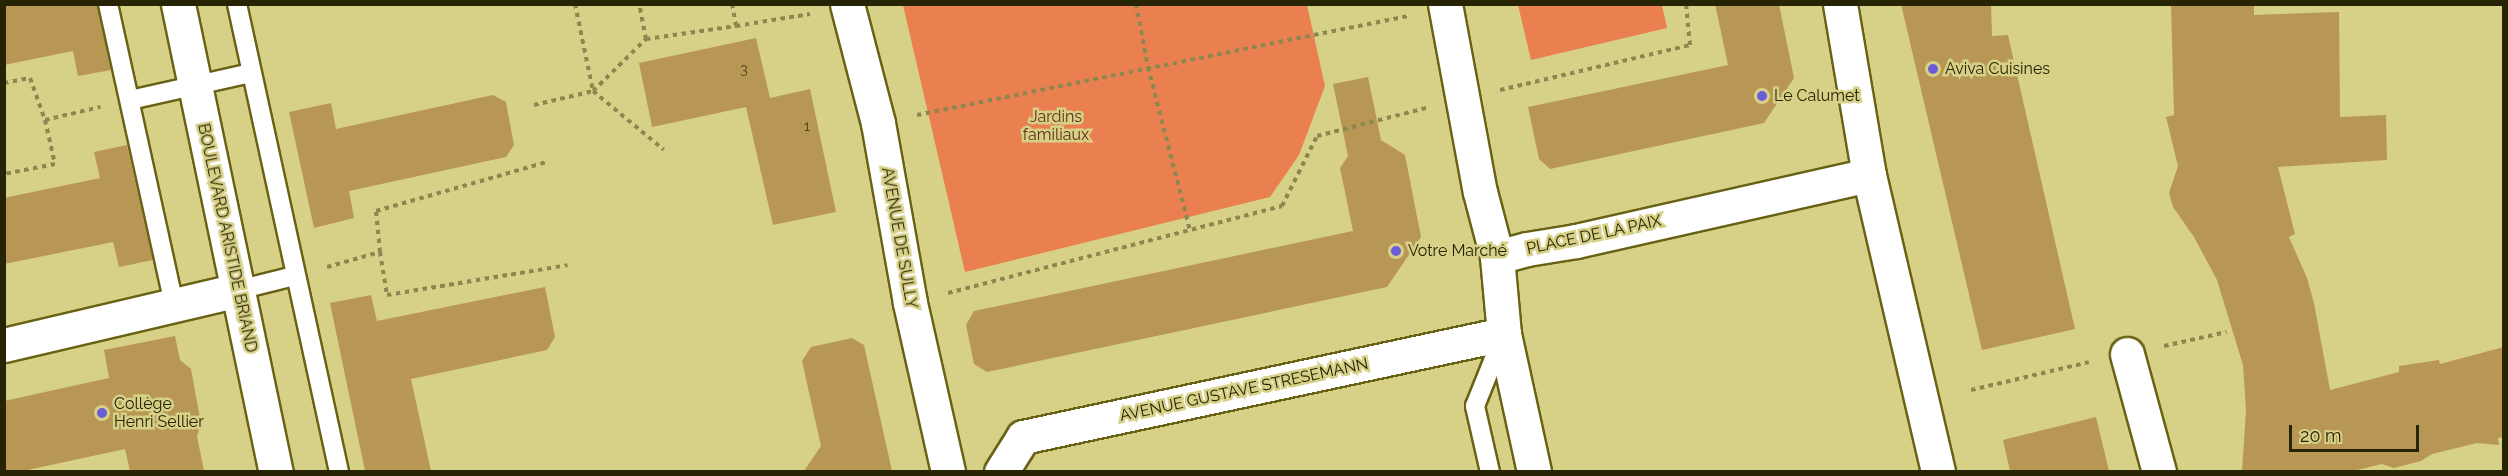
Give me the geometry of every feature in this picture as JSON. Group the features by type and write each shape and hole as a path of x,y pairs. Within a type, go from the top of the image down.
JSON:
{"street":[{"name":"BOULEVARD ARISTIDE BRIAND","path":"177,4 276,471"},
{"path":"1840,4 1869,176 1938,471"},
{"name":"AVENUE DE SULLY","path":"848,6 878,123 910,303 948,471"},
{"path":"1445,6 1480,192 1497,257 1504,334 1534,471"},
{"name":"PLACE DE LA PAIX","path":"1497,257 1869,176"},
{"path":"4,345 238,290"},
{"name":"AVENUE GUSTAVE STRESEMANN","path":"1001,471 1023,437 1504,334"},
{"path":"2127,354 2159,471"}],"lane":[{"path":"108,4 174,305"},
{"path":"237,4 294,276 339,471"},
{"path":"130,100 251,73"},
{"path":"238,290 294,276"},
{"path":"1490,471 1475,406 1504,334"}],"path":[{"path":"575,4 593,91 664,150"},
{"path":"639,4 646,39"},
{"path":"732,4 736,26"},
{"path":"1136,4 1148,67 1190,231"},
{"path":"910,303 1282,206 1317,136 1690,45 1686,4"},
{"path":"534,105 593,91 646,39 848,6"},
{"path":"878,123 1445,6"},
{"path":"4,83 30,78 45,120 55,165 4,174"},
{"path":"45,120 130,100"},
{"path":"547,162 376,210 387,295 568,265"},
{"path":"294,276 380,252"}],"green space":[{"name":"Jardins familiaux","path":"903,5 1307,5 1325,86 1299,155 1270,197 965,272"},
{"path":"1518,5 1662,5 1667,28 1531,60"}],"building":[{"path":"4,4 97,4 111,70 78,76 73,51 4,65"},
{"path":"1715,4 1779,4 1794,78 1764,123 1550,169 1539,159 1528,107 1728,65"},
{"path":"1901,4 1991,4 1992,36 2008,35 2075,329 1982,350"},
{"path":"2171,4 2254,4 2254,15 2339,12 2340,117 2386,115 2387,160 2278,167 2295,234 2289,237 2307,278 2314,303 2330,390 2399,372 2399,366 2439,360 2440,364 2504,347 2504,437 2498,438 2499,445 2477,443 2432,454 2421,461 2394,468 2382,464 2353,471 2242,471 2246,410 2243,365 2217,280 2194,237 2173,207 2169,193 2178,166 2166,117 2174,115"},
{"path":"756,38 770,98 810,89 836,212 773,225 746,107 652,127 639,63"},
{"path":"1368,77 1381,140 1405,155 1421,237 1387,287 987,372 974,364 966,325 974,311 1353,231 1340,168 1348,156 1333,84"},
{"path":"493,95 506,102 514,145 506,157 349,191 354,218 314,228 289,112 331,103 336,129"},
{"path":"127,145 153,260 119,267 113,242 4,264 4,198 100,178 94,152"},
{"path":"545,287 555,337 547,350 411,379 431,471 365,471 330,303 371,295 377,321"},
{"name":"Collège Henri Sellier","path":"175,336 180,360 191,369 201,424 197,436 204,471 130,471 125,449 23,471 4,471 4,401 109,378 104,350"},
{"path":"852,338 864,345 892,471 804,471 821,446 802,361 811,347"},
{"path":"2096,417 2109,471 2010,471 2003,440"}],"place":[{"name":"Aviva Cuisines","path":"1933,69"},
{"name":"Le Calumet","path":"1762,96"},
{"name":"Votre Marché","path":"1396,251"},
{"name":"Collège Henri Sellier","path":"102,413"}]}
